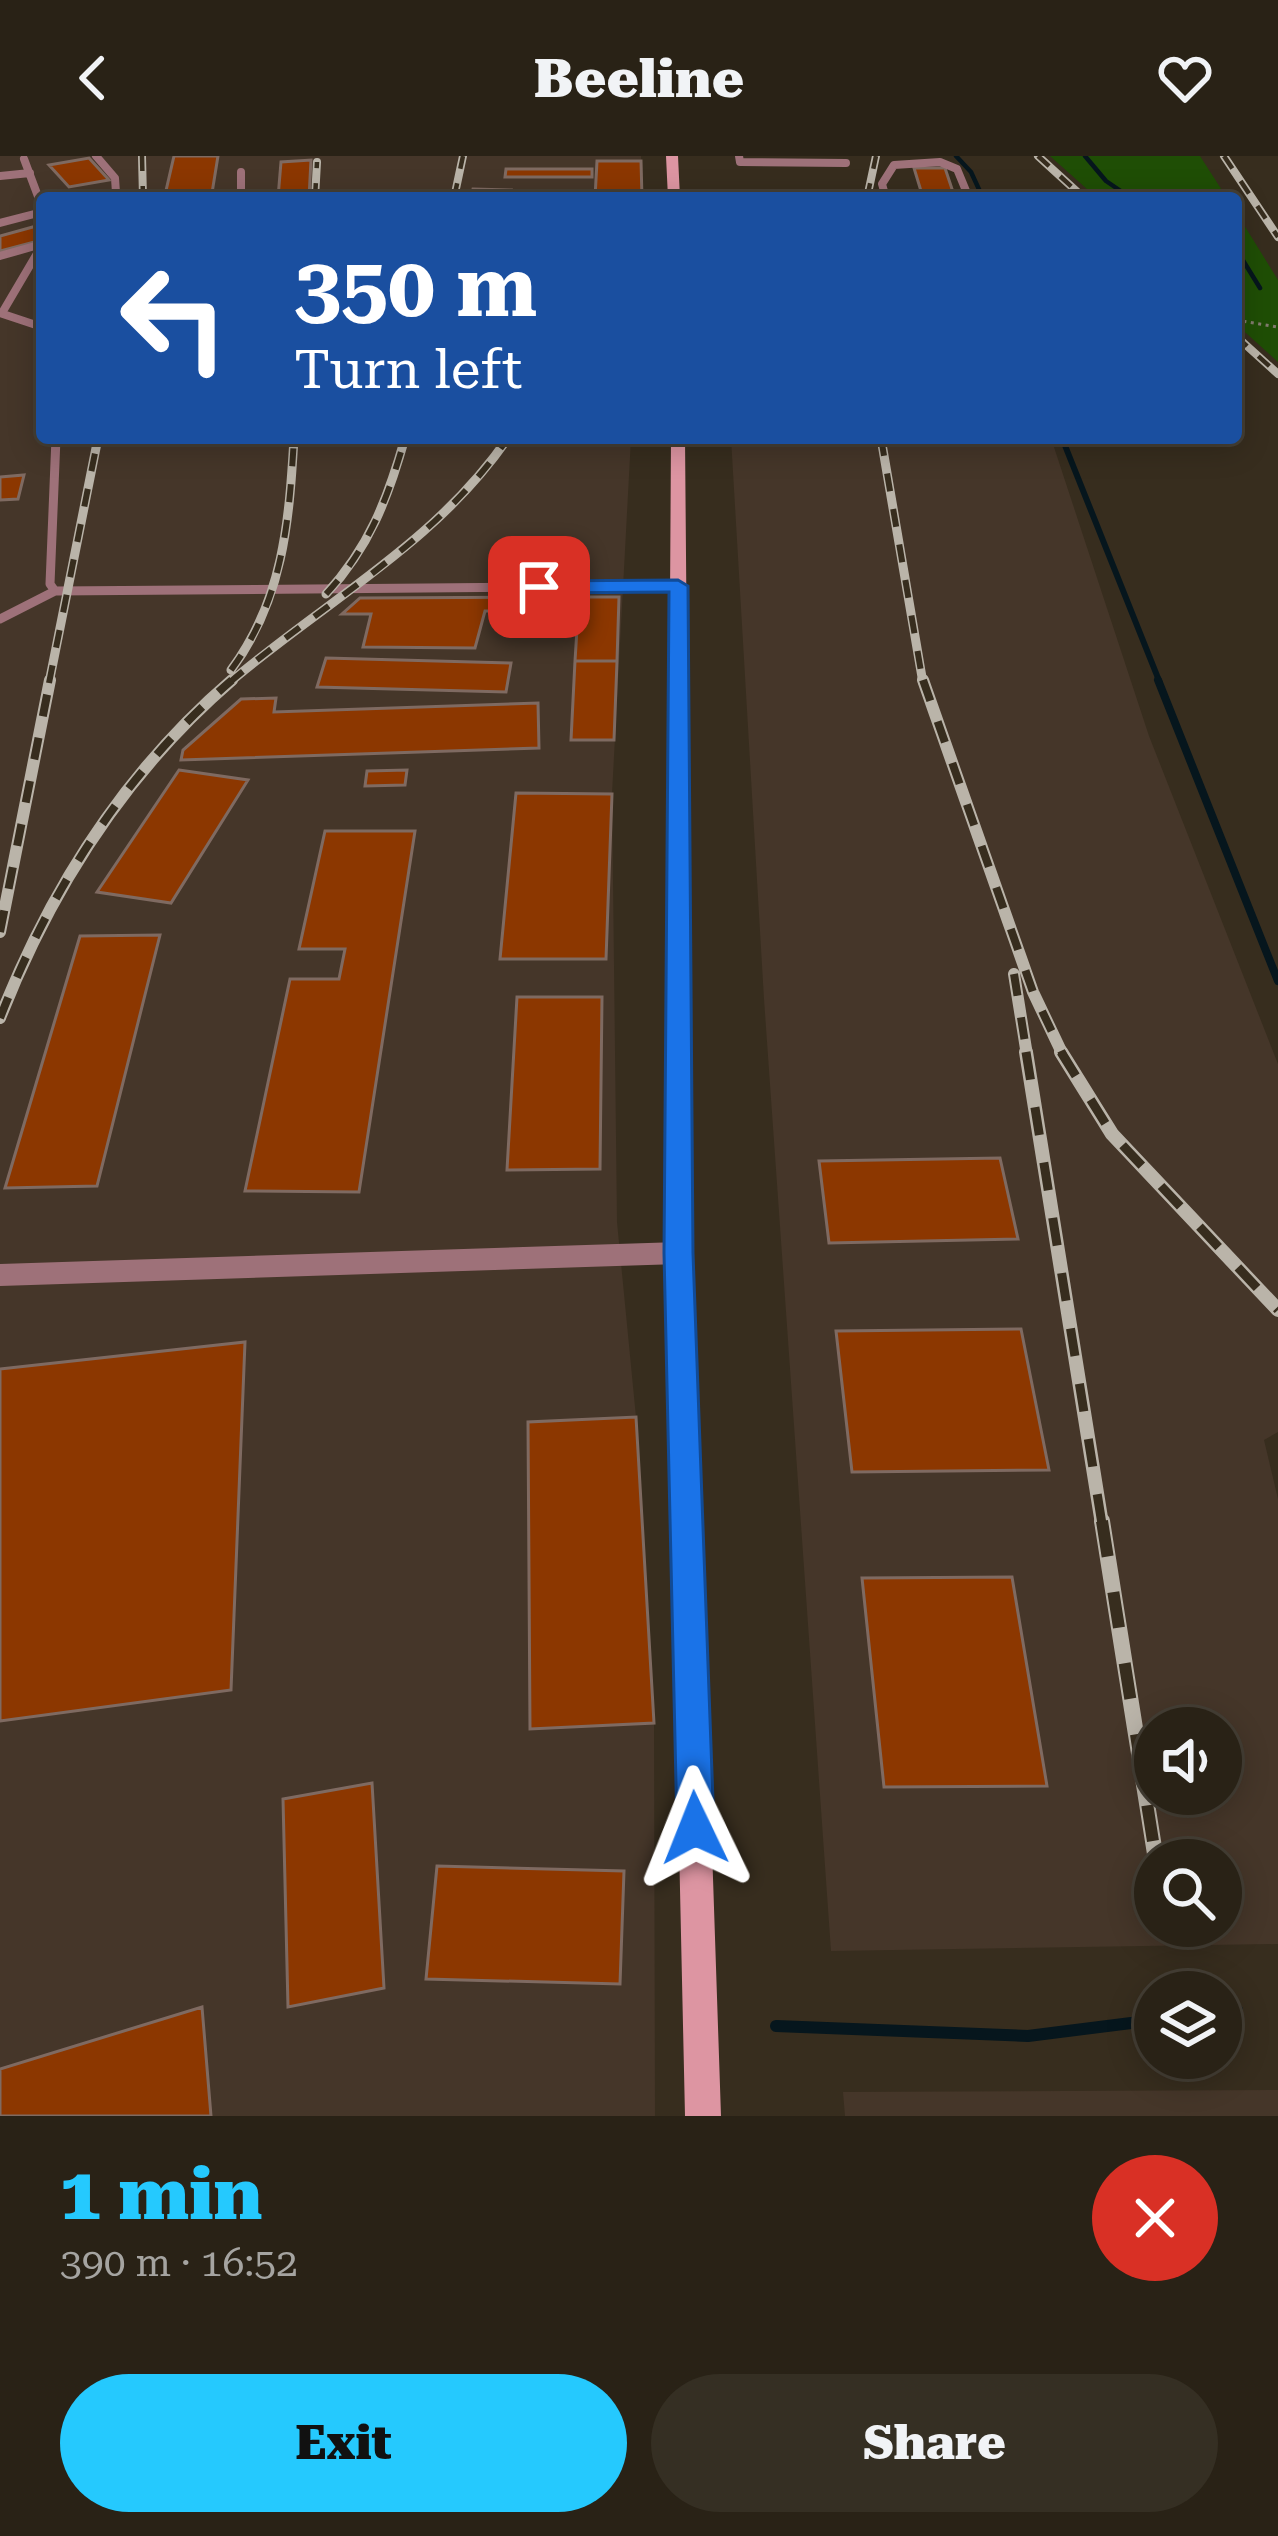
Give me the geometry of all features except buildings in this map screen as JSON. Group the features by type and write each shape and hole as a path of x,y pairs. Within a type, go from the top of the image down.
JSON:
{"main road":[{"path":"673,156 674,192"},
{"path":"678,444 679,1253 704,2116"}],"street":[{"path":"0,1275 679,1253"}],"lane":[{"path":"96,156 115,178 116,192"},
{"path":"740,156 740,162 846,163"},
{"path":"24,159 36,192"},
{"path":"885,192 883,184 894,165 940,162 957,169 967,192"},
{"path":"241,172 241,192"},
{"path":"0,176 30,173"},
{"path":"0,223 36,211"},
{"path":"0,256 36,246"},
{"path":"36,254 1,313 36,325"},
{"path":"56,444 50,584 56,591"},
{"path":"0,619 56,591 678,586"}],"path":[{"path":"1242,320 1275,322 1278,327"}],"shaded area":[{"path":"0,156 641,156 641,192 36,192 36,444 631,444 612,794 617,1222 636,1417 654,1723 655,2116 0,2116"},
{"path":"731,444 1053,444 1149,736 1278,1064 1278,1432 1264,1440 1278,1499 1278,1944 1242,1945 1242,1839 1134,1839 1134,1946 831,1951 764,999"},
{"path":"1278,2090 1278,2116 845,2116 843,2092"}],"green space":[{"path":"1050,156 1200,156 1223,192 1090,192"},
{"path":"1242,222 1278,280 1278,362 1242,329"}],"waterway":[{"path":"956,156 980,192"},
{"path":"1085,156 1122,192"},
{"path":"1242,259 1260,288"},
{"path":"1064,444 1160,683"},
{"path":"1158,680 1278,981"},
{"path":"776,2026 1028,2036 1134,2023"}],"railway":[{"path":"142,156 143,192"},
{"path":"455,192 463,156"},
{"path":"868,192 876,156"},
{"path":"1038,156 1077,192"},
{"path":"1224,156 1278,237"},
{"path":"315,192 317,162"},
{"path":"1242,341 1278,374"},
{"path":"49,683 97,444"},
{"path":"231,670 262,616 280,560 294,444"},
{"path":"326,594 354,559 375,521 403,444"},
{"path":"229,683 413,540 479,476 503,444"},
{"path":"882,444 923,683"},
{"path":"0,932 50,680"},
{"path":"0,1018 43,923 95,835 158,753 232,680"},
{"path":"923,680 1033,992 1063,1055"},
{"path":"1014,974 1027,1055"},
{"path":"1026,1052 1102,1524"},
{"path":"1061,1052 1112,1134 1278,1310"},
{"path":"1102,1521 1153,1839"}],"route":[{"path":"539,587 678,586 679,1253 695,1828"}]}
